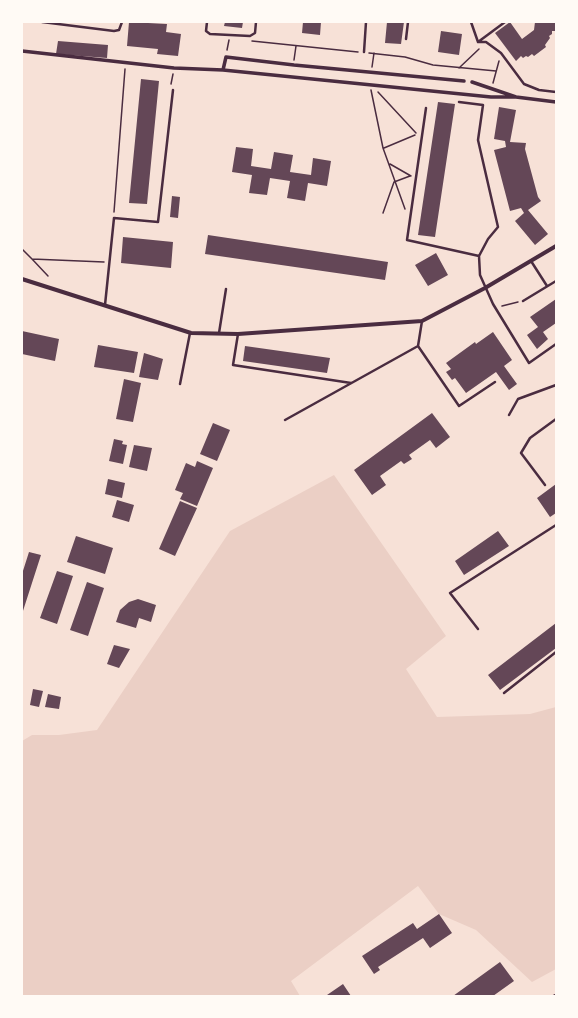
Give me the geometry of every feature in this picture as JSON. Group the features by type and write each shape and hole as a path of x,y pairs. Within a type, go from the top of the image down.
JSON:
{"street":[{"path":"22,51 174,68 223,70 491,97 516,97 556,102"},
{"path":"223,70 226,57 464,81"},
{"path":"472,82 516,97"},
{"path":"22,279 191,333 238,334 422,321 485,288 556,246"}],"lane":[{"path":"42,22 114,31 118,30 122,22"},
{"path":"207,22 206,31 210,34 250,36 255,33 256,22"},
{"path":"364,52 366,22"},
{"path":"406,39 408,22"},
{"path":"471,22 478,42"},
{"path":"478,42 505,22"},
{"path":"478,42 486,42 501,53 524,84 539,90 556,92"},
{"path":"105,305 114,218 158,222 173,90"},
{"path":"459,102 483,105 478,140 498,227 488,239 479,256 480,275 485,288 529,363 556,346"},
{"path":"426,108 407,240 479,256"},
{"path":"530,260 547,286"},
{"path":"523,301 556,281"},
{"path":"219,333 226,289"},
{"path":"422,321 418,346 459,406 495,382"},
{"path":"180,384 191,333"},
{"path":"238,334 233,366 351,383"},
{"path":"285,420 418,346"},
{"path":"509,415 518,399 556,385"},
{"path":"545,485 521,453 530,438 556,419"},
{"path":"478,629 450,593 556,525"},
{"path":"504,693 556,652"}],"path":[{"path":"226,57 229,40 235,40"},
{"path":"249,41 374,53 405,57 433,65 496,71"},
{"path":"459,68 486,42"},
{"path":"372,72 374,53"},
{"path":"492,88 501,53"},
{"path":"114,218 125,62"},
{"path":"173,90 171,83 174,68"},
{"path":"370,84 417,135 383,148"},
{"path":"370,84 383,148 394,182 406,212 410,218"},
{"path":"389,164 410,176 417,177"},
{"path":"383,213 394,182 410,176"},
{"path":"22,249 48,276"},
{"path":"32,259 110,262"},
{"path":"496,309 510,303 523,301"}],"shaded area":[{"path":"334,475 446,636 406,669 437,717 530,714 556,707 556,969 532,982 476,930 439,914 418,886 291,981 300,996 22,996 22,741 32,735 59,735 97,730 230,531"}],"building":[{"path":"129,22 167,24 166,32 181,34 178,56 157,54 158,49 127,46"},
{"path":"225,22 243,22 242,28 224,26"},
{"path":"303,22 321,22 320,35 302,33"},
{"path":"387,22 404,22 401,44 385,43"},
{"path":"510,22 522,39 534,30 535,22 556,22 555,31 552,31 552,34 549,36 550,38 545,45 546,47 534,56 532,54 523,58 521,56 516,61 495,33"},
{"path":"441,31 462,34 459,55 438,52"},
{"path":"58,41 108,45 107,58 56,54"},
{"path":"141,79 159,81 147,204 129,203"},
{"path":"438,102 455,104 435,237 418,235"},
{"path":"499,107 516,110 510,142 526,143 525,149 538,197 541,201 528,210 548,234 535,245 515,221 524,213 521,208 510,211 494,150 506,147 505,141 494,139"},
{"path":"236,147 253,149 251,166 271,169 274,152 293,155 290,172 311,175 313,158 331,161 327,186 308,183 305,201 287,198 290,181 270,178 267,195 249,193 252,175 232,172"},
{"path":"172,196 180,197 178,218 170,217"},
{"path":"208,235 388,262 385,280 205,254"},
{"path":"123,237 173,242 171,268 121,263"},
{"path":"436,253 448,275 428,286 415,265"},
{"path":"556,299 556,323 543,332 548,339 537,349 527,335 538,327 530,317"},
{"path":"22,331 59,339 55,361 22,354"},
{"path":"493,332 512,360 504,366 517,384 509,390 496,372 466,393 455,378 452,380 446,372 451,369 446,363 475,342 476,344"},
{"path":"98,345 138,352 134,373 94,367"},
{"path":"245,346 330,358 327,373 243,361"},
{"path":"144,353 163,359 158,380 139,377"},
{"path":"124,379 141,383 133,422 116,419"},
{"path":"432,413 450,437 436,448 430,440 409,455 412,459 404,464 401,461 380,476 386,485 372,495 354,470"},
{"path":"213,423 230,430 217,461 200,454"},
{"path":"114,439 123,441 122,444 127,445 123,464 109,461"},
{"path":"134,445 152,448 147,471 129,467"},
{"path":"197,461 213,468 197,506 180,499 183,493 175,490 186,463 195,467"},
{"path":"108,479 125,483 122,498 105,494"},
{"path":"556,484 556,513 550,517 537,498"},
{"path":"117,500 134,505 129,522 112,517"},
{"path":"180,501 197,508 175,556 159,549"},
{"path":"498,531 509,546 464,575 455,561"},
{"path":"76,536 113,548 105,574 67,562"},
{"path":"29,552 41,555 22,614 22,574"},
{"path":"57,571 73,576 57,624 40,618"},
{"path":"87,582 104,588 88,636 70,630"},
{"path":"138,599 156,605 151,622 139,618 136,628 116,622 120,610 129,602"},
{"path":"556,623 556,648 500,690 488,675"},
{"path":"114,645 130,649 119,668 107,664"},
{"path":"33,689 43,691 39,707 30,705"},
{"path":"48,694 61,697 59,709 45,707"},
{"path":"439,914 452,933 430,948 423,938 378,967 380,970 374,974 362,956 413,923 417,929"},
{"path":"500,962 514,981 493,996 453,996"},
{"path":"343,984 351,996 327,996 327,995"}]}
